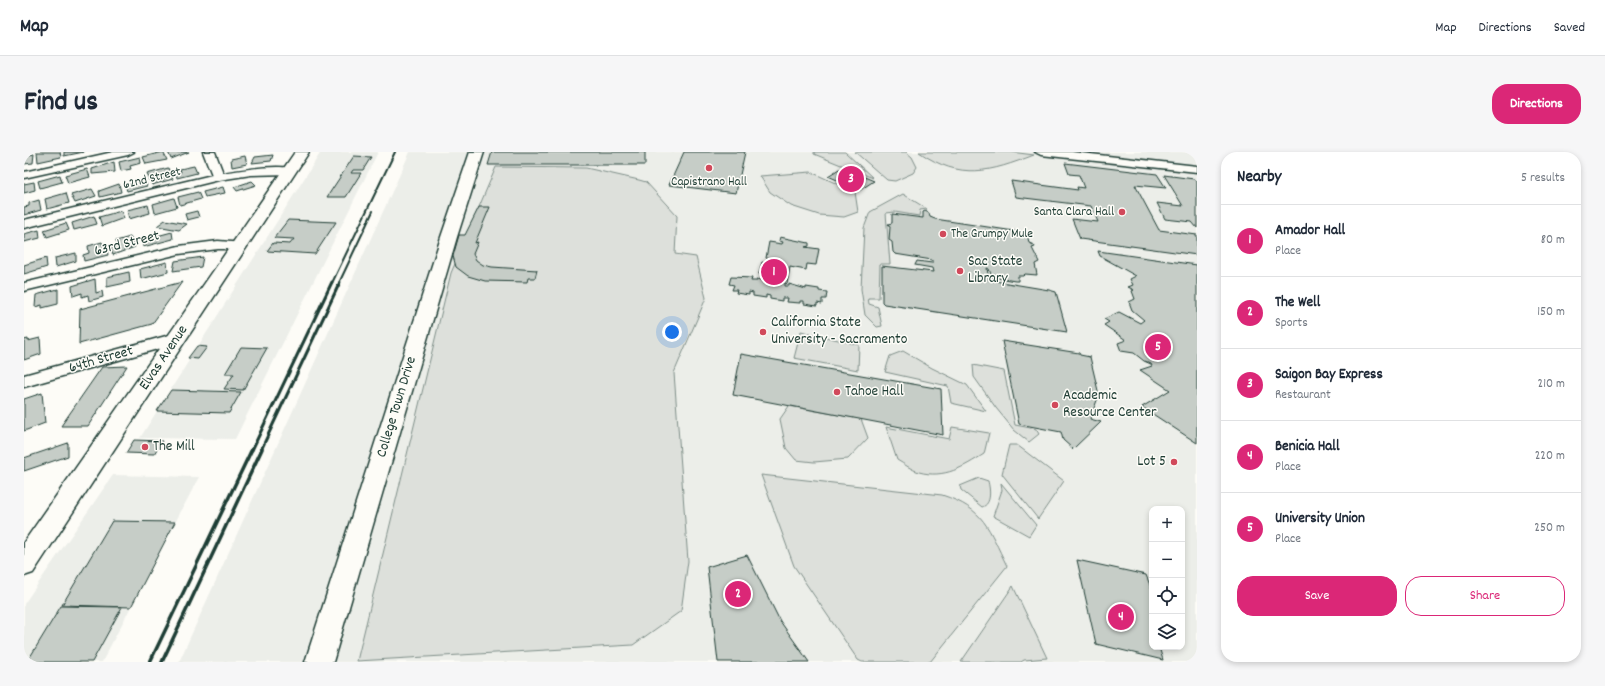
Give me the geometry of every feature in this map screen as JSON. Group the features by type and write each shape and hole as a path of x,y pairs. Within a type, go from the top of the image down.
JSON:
{"main road":[{"name":"Elvas Avenue","path":"24,564 34,536 177,338 302,152"}],"street":[{"path":"24,175 128,152"},
{"path":"209,152 218,177"},
{"name":"College Town Drive","path":"319,662 449,237 477,152"},
{"path":"1041,152 1197,170"},
{"name":"62nd Street","path":"24,224 218,177 251,172 289,171"},
{"name":"63rd Street","path":"24,287 179,250 218,245 239,246"},
{"name":"64th Street","path":"24,381 177,338"}],"shaded area":[{"path":"321,152 378,152 235,439 140,438"},
{"name":"California State University - Sacramento","path":"410,152 1197,152 1197,662 179,662"},
{"path":"814,152 845,152 873,178 814,154"},
{"path":"855,152 906,152 912,157 917,167 913,173 895,181 887,180"},
{"path":"919,152 1011,152 1034,155 1003,166 976,171 948,167"},
{"path":"496,167 586,168 646,182 677,216 675,254 696,257 706,298 674,373 688,561 681,611 633,645 357,661 451,273"},
{"path":"811,172 855,192 858,212 844,217 819,215 791,206 770,192 760,176"},
{"path":"903,194 927,209 920,210 919,216 895,212 886,213 890,264 880,264 879,298 868,298 869,304 878,307 882,326 877,327 865,315 861,289 864,228 870,212"},
{"path":"801,331 859,345 858,370 794,358"},
{"path":"903,351 932,368 967,385 986,411 951,403 948,386 885,372 890,356"},
{"path":"973,365 1004,371 1015,425 1036,429 1039,434 1029,442 1014,430 974,377"},
{"path":"789,406 861,419 868,438 848,459 814,462 796,460 786,448 780,419"},
{"path":"886,427 949,439 952,427 989,433 984,454 961,467 945,473 928,474 916,471 897,460"},
{"path":"1009,445 1017,445 1064,481 1038,519 1002,474"},
{"path":"113,475 199,477 102,662 24,662 24,604"},
{"path":"761,475 942,495 968,507 984,522 1007,566 930,662 862,662 858,660 794,566"},
{"path":"979,478 988,481 990,496 987,503 982,507 961,490 960,486"},
{"path":"1001,483 1036,525 1029,536 993,516 1002,490"},
{"path":"1013,586 1047,658 1024,660 1021,662 961,662"}],"building":[{"path":"37,152 60,152 61,157 38,162"},
{"path":"64,152 84,152 64,156"},
{"path":"163,152 167,160 146,164 143,157"},
{"path":"168,152 189,152 171,159"},
{"path":"492,152 645,152 645,165 488,165"},
{"name":"Capistrano Hall","path":"684,152 745,152 736,193 669,185"},
{"path":"34,154 33,163 24,164 24,156"},
{"path":"273,155 271,161 252,163 255,157"},
{"path":"245,156 247,164 232,167 231,159"},
{"path":"354,156 371,157 363,170 353,170 351,173 361,173 346,197 327,197"},
{"path":"140,157 141,163 130,166 131,169 121,171 119,162"},
{"path":"114,162 115,172 92,174 92,169"},
{"name":"Santa Clara Hall","path":"1065,163 1157,174 1166,188 1135,185 1159,230 1197,235 1197,255 1080,239 1072,219 1098,222 1091,206 1016,197 1011,181 1078,190 1077,187 1084,188 1079,175 1069,174"},
{"path":"194,166 197,173 177,178 176,173 181,172 180,169"},
{"path":"168,168 173,179 152,185 147,174"},
{"path":"87,169 90,177 68,183 65,175"},
{"path":"839,169 852,175 855,173 874,181 860,190 828,176"},
{"path":"60,175 62,182 40,188 38,181"},
{"path":"1164,175 1194,179 1197,181 1197,228 1192,222 1165,219 1157,203 1183,206"},
{"path":"144,180 147,186 127,191 125,185"},
{"path":"252,181 256,185 237,191 234,187"},
{"path":"34,182 35,190 24,193 24,184"},
{"path":"119,184 121,192 100,197 99,191"},
{"path":"223,187 225,193 205,197 203,192"},
{"path":"92,189 96,196 75,203 71,195"},
{"path":"198,192 201,199 180,205 178,197"},
{"path":"66,193 69,203 47,209 45,199"},
{"path":"174,198 177,207 155,213 153,204"},
{"path":"39,200 41,210 24,215 24,207 29,206 29,203"},
{"path":"148,205 150,213 129,219 127,210"},
{"path":"479,207 490,207 475,243 478,242 473,254 476,260 483,265 492,267 537,270 535,278 528,278 527,282 485,281 468,276 456,267 453,256 459,235 465,235"},
{"path":"121,211 124,218 102,226 99,217"},
{"path":"197,211 199,217 187,220 185,214"},
{"name":"Sac State Library","path":"925,211 929,213 930,217 935,219 1027,233 1029,243 1035,247 1032,248 1039,262 1035,264 1037,275 1025,274 1023,276 1018,276 1018,281 1015,281 992,277 989,269 987,268 989,280 1056,292 1067,332 884,304 882,302 882,266 933,272 932,268 915,265 917,261 932,263 932,260 895,254 893,252 892,242 889,240 890,227 888,224 892,223 892,214 923,218 923,212"},
{"path":"94,216 97,224 74,230 72,223"},
{"path":"165,220 187,224 179,230 157,226"},
{"path":"288,220 336,222 315,254 267,251 273,243 290,244 294,239 274,238"},
{"path":"66,223 69,230 47,237 44,230"},
{"path":"39,230 40,238 24,242 24,234"},
{"path":"172,232 173,239 143,247 142,240"},
{"path":"130,237 135,247 113,255 110,248 117,246 116,241"},
{"path":"780,237 809,243 809,246 805,247 819,249 816,265 807,264 806,270 790,267 787,284 785,283 785,286 789,286 789,284 806,289 806,287 827,292 826,299 822,299 822,304 817,303 817,306 804,304 804,301 800,301 800,303 787,302 788,298 782,298 782,301 770,299 770,296 766,295 766,298 753,296 753,293 749,292 749,295 736,293 737,290 732,290 734,285 729,284 731,277 752,278 751,281 756,281 756,279 762,280 764,276 759,274 762,262 770,264 772,259 766,258 769,242 782,244 783,242 779,241"},
{"path":"102,242 103,246 106,245 108,255 84,261 83,255 89,253 88,246"},
{"path":"1098,251 1197,265 1197,443 1142,407 1170,390 1140,370 1152,366 1134,353 1121,351 1118,343 1126,340 1104,325 1109,322 1104,319 1119,312 1140,323 1144,320 1132,310 1129,302 1135,299 1132,291 1134,290 1128,287 1133,285 1130,279 1136,276 1100,256"},
{"path":"76,253 76,261 56,267 55,258"},
{"path":"203,257 201,267 173,271 175,261"},
{"path":"46,258 47,267 24,274 24,265"},
{"path":"167,262 168,272 141,279 140,269"},
{"path":"129,272 130,282 107,287 107,277"},
{"path":"95,279 96,293 102,291 103,297 89,301 88,295 82,297 82,293 73,296 72,286"},
{"path":"182,282 152,324 79,344 80,309"},
{"path":"58,289 58,304 42,308 42,305 35,307 36,295"},
{"path":"40,338 41,354 24,360 24,340 28,339 28,341"},
{"name":"Academic Resource Center","path":"1002,341 1079,353 1080,355 1090,357 1099,395 1090,419 1101,422 1073,449 1063,440 1061,432 1019,424"},
{"path":"197,346 207,347 198,359 188,358"},
{"path":"241,347 267,348 243,390 224,389 234,374 225,374"},
{"name":"Tahoe Hall","path":"741,354 941,389 943,435 733,395"},
{"path":"127,366 88,426 61,426 102,367"},
{"path":"171,390 241,392 229,413 157,411"},
{"path":"42,393 45,423 24,431 24,399"},
{"path":"134,440 162,441 154,454 126,453"},
{"path":"68,443 68,456 24,471 24,458"},
{"path":"112,521 175,522 131,607 62,605"},
{"path":"747,555 780,621 809,662 718,662 707,567"},
{"path":"1077,560 1146,575 1149,582 1149,650 1160,650 1163,660 1096,644"},
{"path":"61,606 122,607 92,662 27,662"}],"railway":[{"path":"332,283 395,152"},
{"path":"339,283 373,211"},
{"path":"252,450 332,282"},
{"path":"261,450 340,282"},
{"path":"150,662 252,449"},
{"path":"162,662 262,449"}],"place":[{"name":"Capistrano Hall","path":"709,168"},
{"name":"Saigon Bay Express","path":"851,179"},
{"name":"Santa Clara Hall","path":"1122,212"},
{"name":"The Grumpy Mule","path":"943,234"},
{"name":"Sac State Library","path":"960,271"},
{"name":"Amador Hall","path":"774,272"},
{"name":"California State University - Sacramento","path":"763,332"},
{"name":"University Union","path":"1158,347"},
{"name":"Tahoe Hall","path":"837,392"},
{"name":"Academic Resource Center","path":"1055,405"},
{"name":"The Mill","path":"145,447"},
{"name":"Lot 5","path":"1174,462"},
{"name":"The Well","path":"738,594"},
{"name":"Benicia Hall","path":"1121,617"}]}
